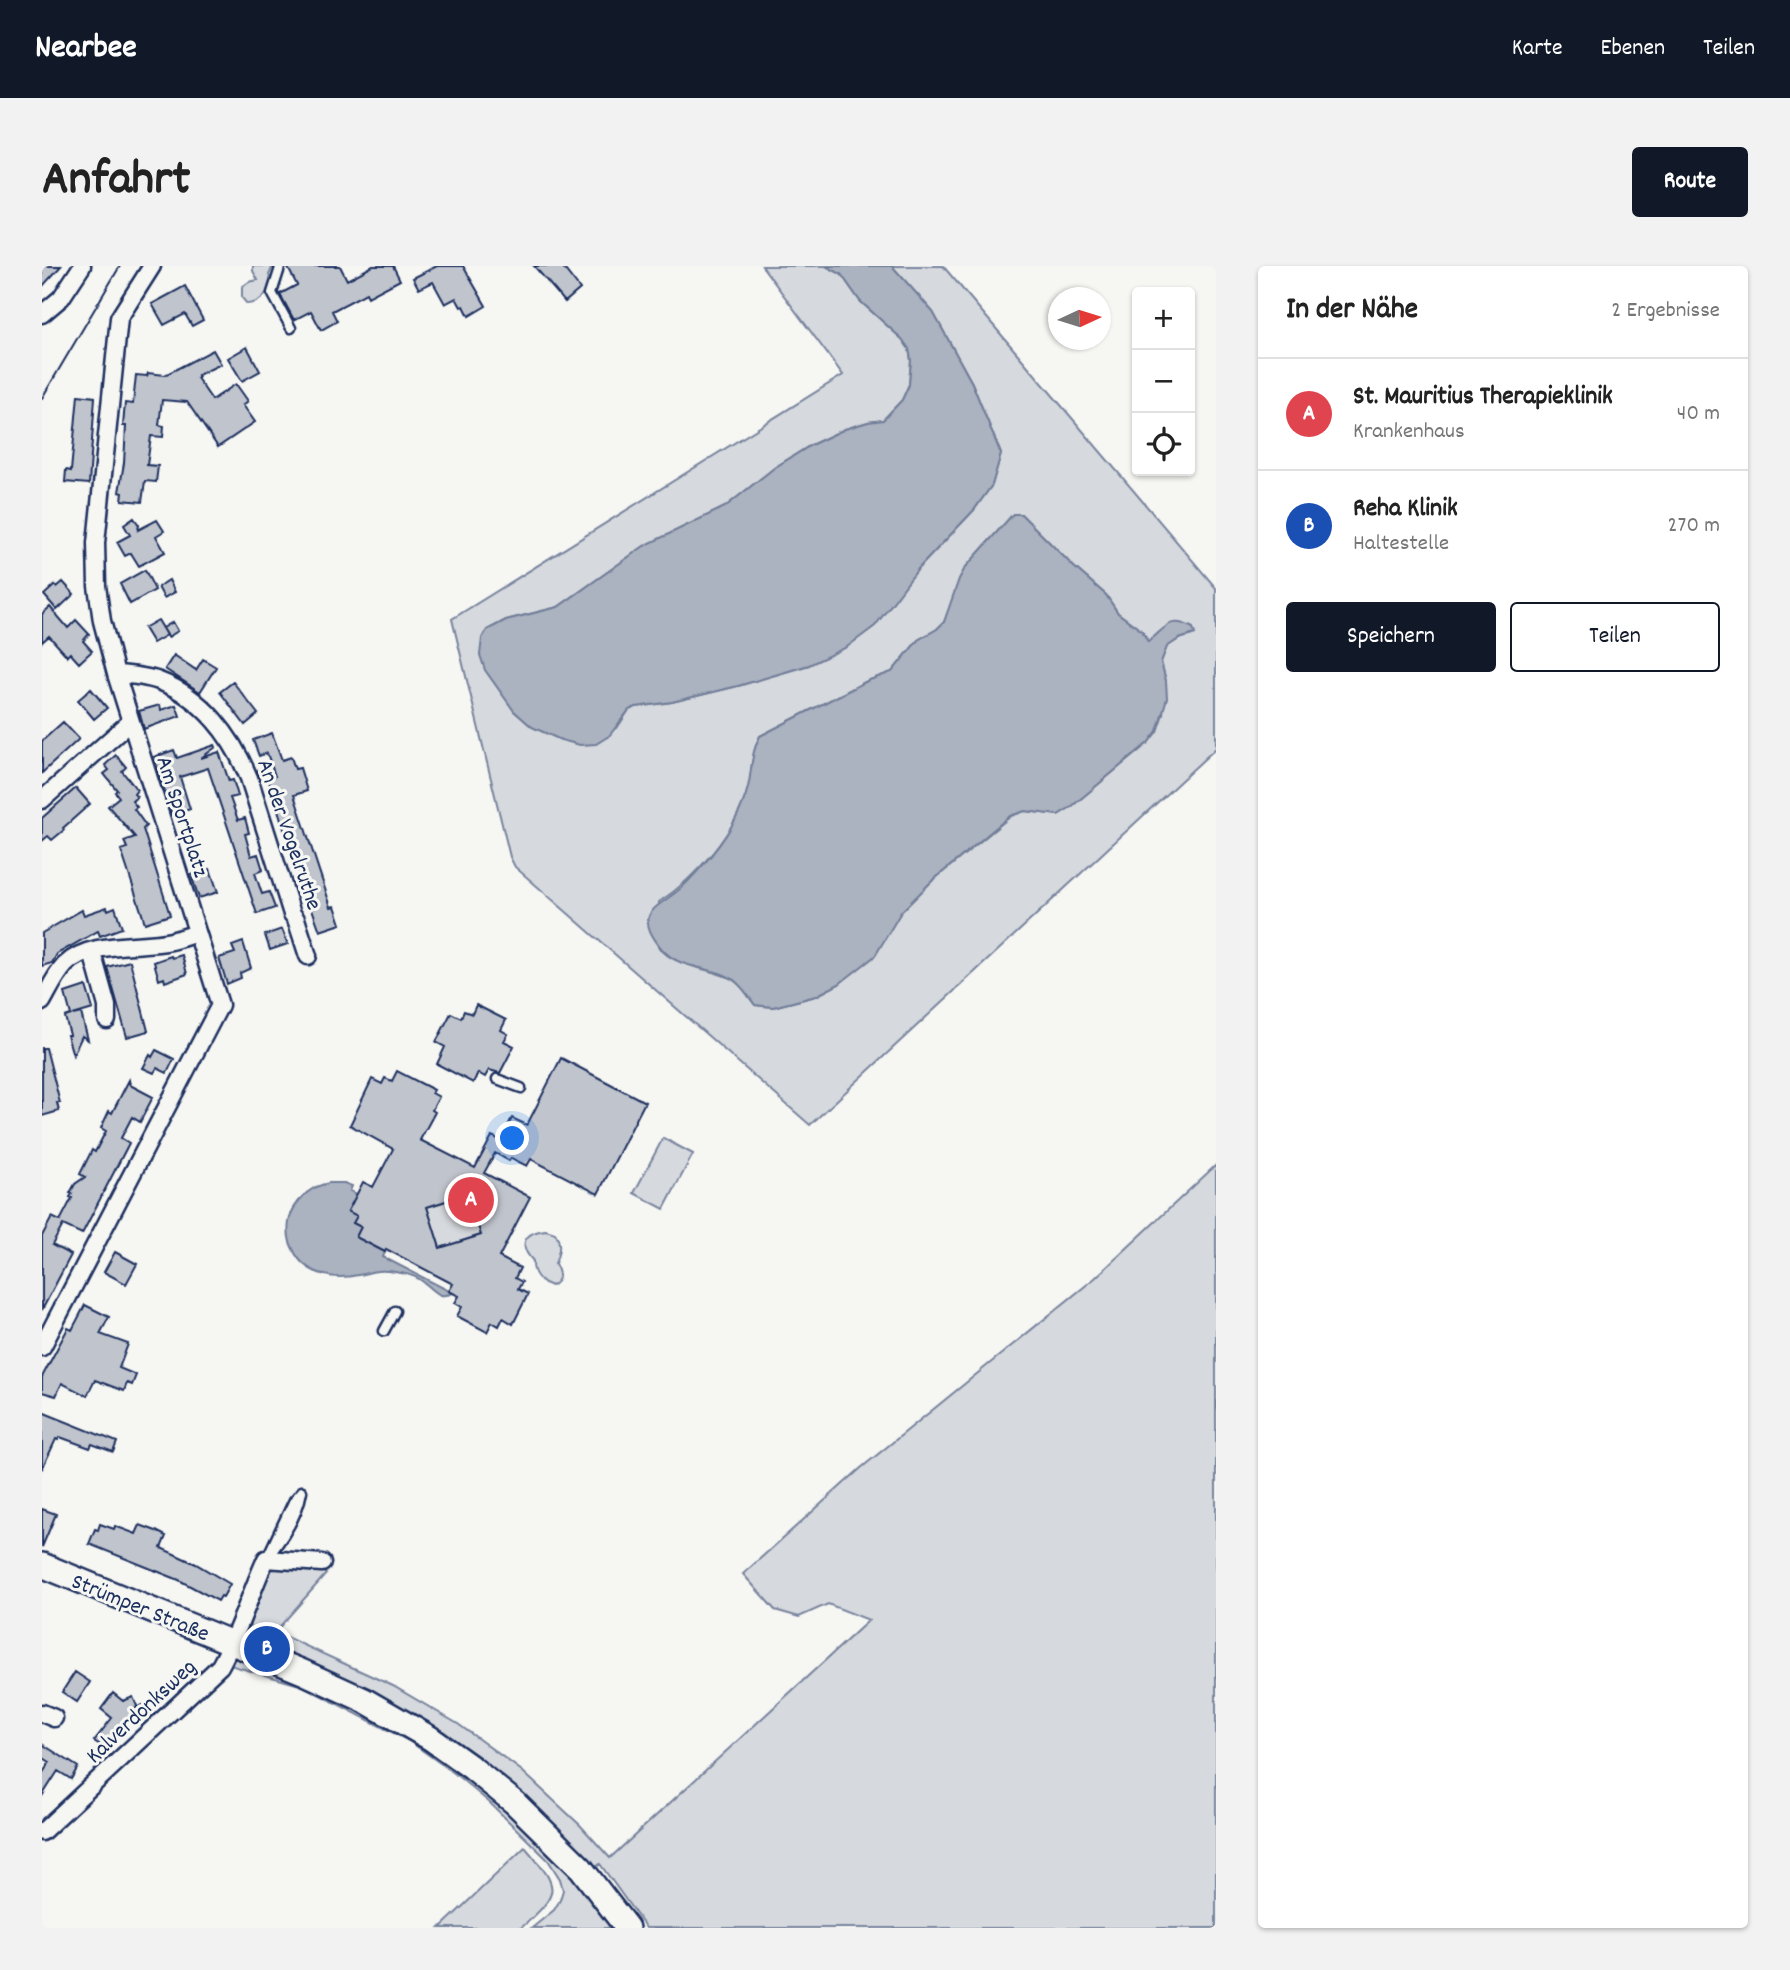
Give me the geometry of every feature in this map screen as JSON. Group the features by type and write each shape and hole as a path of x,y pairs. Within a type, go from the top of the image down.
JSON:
{"main road":[{"name":"Strümper Straße","path":"42,1565 233,1644"},
{"path":"233,1644 365,1700 430,1738 472,1768 515,1802 581,1868 627,1928"}],"street":[{"path":"42,314 61,298 82,266"},
{"name":"Am Sportplatz","path":"42,1348 220,1005 130,723 102,621 97,586 96,543 119,318 152,266"},
{"name":"An der Vogelruthe","path":"116,674 159,681 183,693 206,712 231,741 249,778 292,914 309,956"},
{"path":"42,800 130,723"},
{"path":"42,1002 67,962 105,947 169,942 197,933"},
{"path":"92,952 107,1006 107,1020"},
{"path":"266,1559 322,1563"},
{"name":"Strümper Straße","path":"233,1644 250,1593 266,1559"},
{"name":"Kalverdonksweg","path":"42,1832 220,1666 233,1644"}],"lane":[{"path":"279,266 272,293 291,328"},
{"path":"497,1079 521,1088"},
{"path":"384,1331 395,1311"},
{"name":"Strümper Straße","path":"302,1492 301,1503 280,1542 266,1559 294,1500 302,1492"}],"shaded area":[{"path":"253,266 273,266 269,275 272,283 262,298 247,304 242,298 242,287 258,280"},
{"path":"762,266 826,266 841,274 860,301 902,339 909,349 909,384 902,400 883,420 845,429 811,445 774,468 725,507 644,546 558,607 506,620 487,630 514,711 532,727 561,740 617,728 629,710 636,707 672,702 738,686 809,665 896,596 974,510 992,485 1001,454 972,383 933,312 892,266 943,266 1216,588 1216,748 810,1125 515,867 510,857 452,619 843,375","holes":["1013,514 1021,514 1106,595 1118,613 1142,631 1149,642 1195,634 1167,646 1161,662 1166,681 1163,714 1157,731 1148,743 1058,815 1025,811 1011,816 931,882 901,912 857,969 839,984 816,996 773,1007 755,1005 733,980 679,962 661,950 656,933 659,902 687,880 713,853 734,821 748,789 755,748 760,736 867,681 892,672 918,640 944,622 965,568"]},
{"path":"826,266 892,266 933,312 972,383 1001,454 992,485 974,510 918,569 875,626 847,647 809,665 738,686 672,702 636,707 629,710 609,736 596,744 580,745 561,740 532,727 514,711 485,670 480,655 482,638 487,630 506,620 558,607 644,546 725,507 774,468 811,445 845,429 883,420 902,400 909,385 909,349 902,339 860,301 841,274"},
{"path":"1013,514 1021,514 1106,595 1118,613 1142,631 1148,642 1173,623 1193,628 1195,634 1179,639 1167,647 1161,662 1167,698 1157,731 1148,743 1058,815 1025,811 1010,816 931,882 901,912 875,956 839,984 816,996 773,1007 755,1005 743,988 726,975 687,965 669,956 653,937 648,919 656,907 693,876 729,830 745,796 753,755 760,736 867,681 892,672 918,640 944,622 965,568"},
{"path":"663,1138 693,1154 664,1209 634,1193"},
{"path":"1216,1165 1216,1928 646,1928 600,1864 593,1870 546,1820 257,1642 270,1637 250,1631 249,1620 266,1574 275,1567 319,1568 326,1574 275,1632 393,1686 458,1724 522,1771 580,1825 610,1858 869,1620 828,1604 799,1617 775,1610 743,1574 861,1468 1095,1278"},
{"path":"329,1183 352,1186 350,1191 357,1194 348,1211 357,1216 354,1223 361,1227 356,1237 385,1252 383,1257 453,1293 438,1294 414,1277 390,1271 339,1277 320,1274 304,1264 298,1258 290,1240 290,1217 307,1193"},
{"path":"468,1194 481,1235 440,1248 427,1207"},
{"path":"546,1230 555,1233 559,1244 555,1264 559,1276 557,1282 551,1286 535,1273 533,1261 525,1249 528,1236"},
{"path":"230,1659 241,1659 356,1704 449,1761 552,1848 618,1928 532,1928 554,1910 560,1900 563,1890 560,1879 548,1860 490,1803 409,1741 303,1686 233,1666"},
{"path":"525,1847 545,1872 552,1889 544,1906 534,1916 521,1928 440,1928"}],"building":[{"path":"42,266 61,266 42,287"},
{"path":"287,266 340,266 347,280 373,266 393,266 400,280 368,297 366,293 332,311 337,321 321,330 311,311 294,320 280,294 297,285"},
{"path":"437,266 463,266 486,306 469,316 456,298 445,304 433,282 419,289 413,278"},
{"path":"534,266 562,266 580,289 565,302"},
{"path":"185,286 203,320 192,326 185,314 164,325 152,304"},
{"path":"247,347 260,371 242,381 228,358"},
{"path":"213,350 221,364 197,378 212,400 236,384 248,401 243,405 255,422 218,447 187,402 162,400 159,425 164,426 163,437 151,436 147,465 158,466 156,482 145,481 142,502 122,500 123,493 119,492 124,463 125,403 133,404 136,375 165,375"},
{"path":"78,395 95,397 89,484 65,482 66,470 71,471"},
{"path":"134,518 139,525 138,530 157,520 164,531 156,536 165,552 139,566 131,553 125,556 117,542 130,535 124,525"},
{"path":"145,570 155,590 130,604 120,584"},
{"path":"169,580 175,592 164,598 158,587"},
{"path":"63,582 74,594 57,610 44,595"},
{"path":"50,607 68,628 76,620 89,634 83,641 92,651 79,663 70,653 67,656 49,636 42,642 42,614"},
{"path":"158,620 167,635 153,643 144,628"},
{"path":"173,622 178,631 168,637 163,628"},
{"path":"174,655 196,670 203,659 216,667 200,692 165,669"},
{"path":"233,682 258,714 245,725 220,692"},
{"path":"91,689 107,708 94,719 78,700"},
{"path":"160,705 161,710 176,705 180,716 144,729 139,711"},
{"path":"63,722 79,739 42,773 42,741"},
{"path":"272,733 282,760 291,757 295,769 300,768 307,791 294,795 331,907 335,906 341,924 320,931 268,778 275,776 267,753 259,756 253,740"},
{"path":"215,745 216,747 201,758 219,752 229,781 233,780 238,796 230,798 238,820 245,818 249,833 245,834 251,856 258,854 263,870 255,873 262,894 269,892 275,908 257,914 208,768 180,777 190,809 172,815 154,757 174,750 177,758"},
{"path":"116,755 126,767 122,771 137,790 134,794 137,797 132,801 137,807 134,809 146,826 143,829 170,915 145,923 121,850 127,848 124,841 135,837 108,806 119,797 115,792 117,790 104,774 109,770 105,765"},
{"path":"76,788 90,804 52,840 48,836 42,841 42,818"},
{"path":"210,869 218,892 199,898 191,875"},
{"path":"107,907 108,910 115,907 122,928 100,936 98,931 57,954 52,963 42,966 42,933 82,910 84,915"},
{"path":"282,929 288,944 270,950 265,935"},
{"path":"243,942 251,968 240,973 241,978 227,984 219,958 235,953 232,946"},
{"path":"182,955 187,974 165,982 164,978 159,980 154,962"},
{"path":"130,961 148,1031 127,1037 107,967"},
{"path":"86,986 93,1009 73,1015 81,1013 88,1040 82,1036 73,1055 67,1035 70,1035 65,1017 71,1015 65,993"},
{"path":"476,1005 506,1020 501,1030 508,1034 504,1041 514,1046 500,1073 489,1070 485,1077 478,1073 473,1083 437,1064 445,1047 436,1042 451,1013 461,1018 464,1011 472,1014"},
{"path":"42,1048 46,1048 60,1103 57,1103 59,1111 42,1116"},
{"path":"156,1050 174,1059 167,1073 157,1068 154,1073 143,1068"},
{"path":"561,1058 645,1102 598,1194 531,1159 527,1166 511,1158 509,1161 495,1153 484,1173 530,1197 499,1257 520,1268 515,1278 522,1282 518,1289 528,1294 513,1324 503,1318 499,1326 492,1322 487,1332 457,1316 462,1307 455,1303 459,1296 449,1291 453,1284 386,1249 385,1252 356,1237 361,1227 353,1223 357,1216 348,1211 363,1182 373,1187 393,1149 350,1125 372,1079 382,1084 385,1078 392,1081 397,1071 434,1090 432,1093 439,1097 432,1110 435,1112 420,1140 475,1168 492,1136 500,1140 512,1118 527,1125","holes":["468,1194 481,1235 440,1248 427,1207"]},
{"path":"129,1080 130,1085 153,1097 140,1122 132,1117 121,1138 129,1143 82,1234 63,1225 52,1245 71,1255 42,1310 42,1236 52,1217 60,1221 72,1198 70,1193 75,1184 85,1177 80,1174 92,1150 95,1152 106,1131 101,1128 109,1111 112,1113"},
{"path":"115,1252 137,1264 126,1284 104,1272"},
{"path":"85,1305 109,1317 100,1334 128,1344 119,1368 136,1375 132,1385 127,1383 124,1391 95,1380 87,1396 62,1383 56,1396 42,1392 42,1377 68,1328 72,1330"},
{"path":"42,1412 117,1442 113,1452 92,1444 90,1448 60,1437 56,1439 42,1469"},
{"path":"42,1509 56,1514 42,1547"},
{"path":"100,1524 136,1534 140,1525 156,1531 166,1536 161,1548 230,1584 218,1601 179,1580 89,1544"},
{"path":"75,1672 90,1682 77,1702 62,1692"},
{"path":"113,1693 123,1701 133,1697 136,1708 145,1704 149,1715 135,1721 132,1713 105,1748 94,1741 112,1718 101,1709"},
{"path":"42,1744 78,1767 71,1779 58,1771 42,1796 42,1774 50,1762 42,1757"}],"tram line":[{"path":"42,398 120,266"}],"place":[{"name":"St. Mauritius Therapieklinik","path":"471,1200"},
{"name":"Reha Klinik","path":"267,1649"}]}
